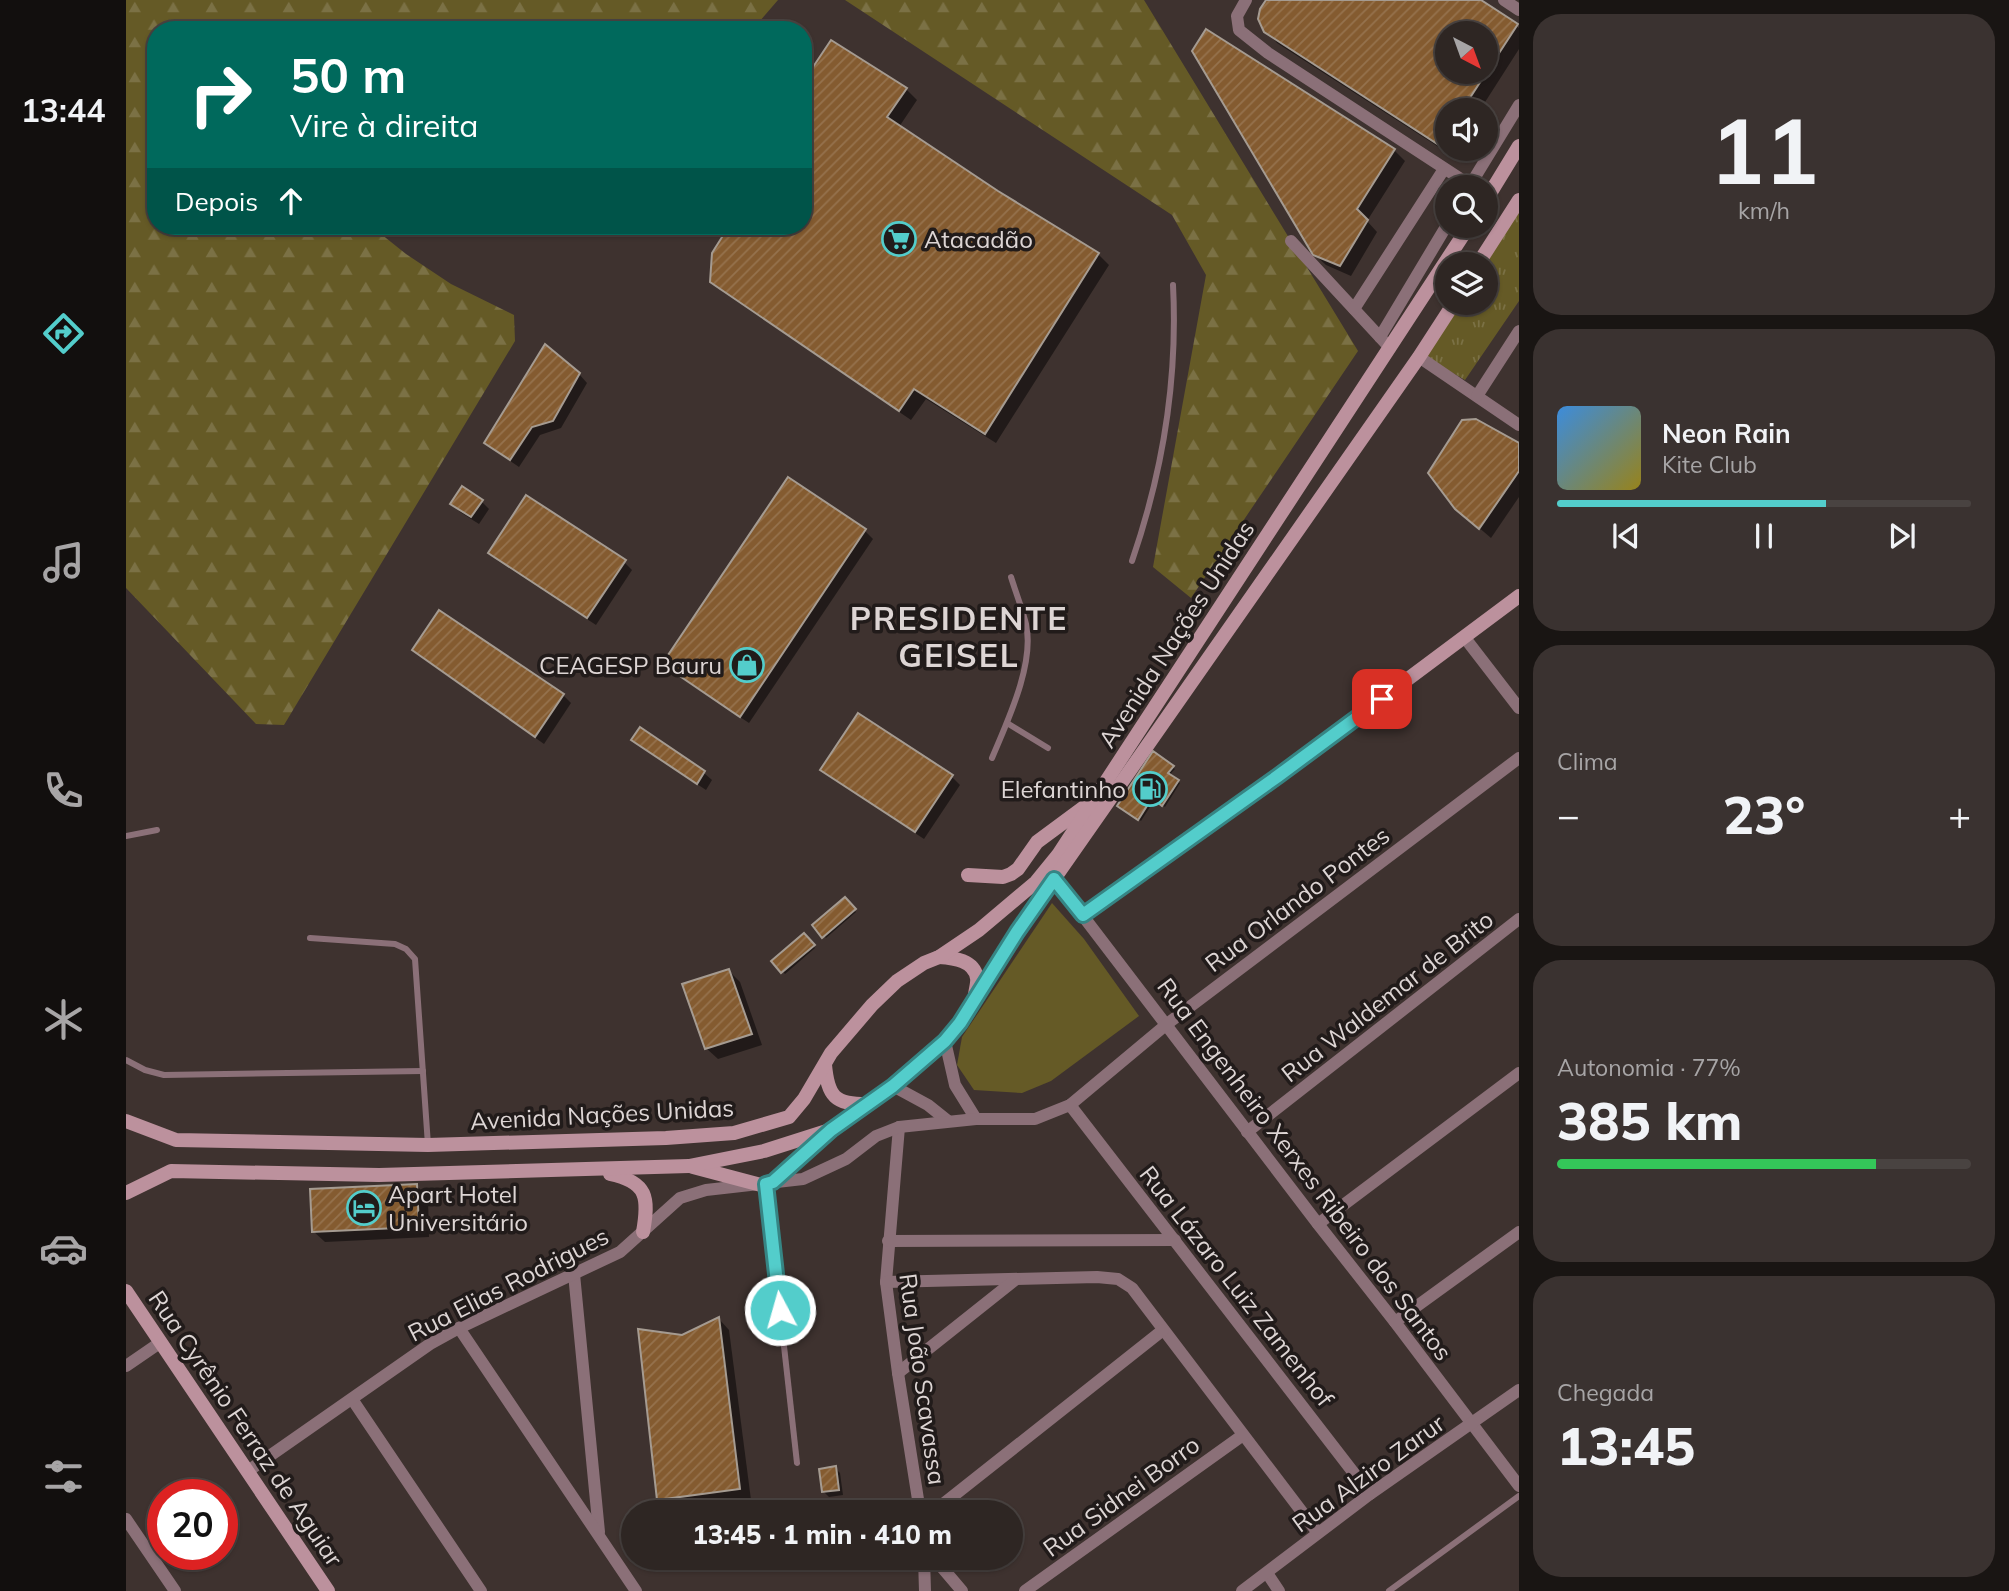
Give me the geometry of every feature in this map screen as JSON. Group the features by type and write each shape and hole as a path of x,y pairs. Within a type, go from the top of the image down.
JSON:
{"main road":[{"path":"1498,179 1519,146"},
{"path":"1486,252 1519,200"},
{"name":"Avenida Nações Unidas","path":"126,1121 176,1140 428,1144 666,1138 734,1133 789,1116 804,1099 840,1041 872,1005 897,981 979,930 1036,882 1058,855 1385,342 1460,238"},
{"name":"Avenida Nações Unidas","path":"126,1193 171,1171 379,1175 688,1166 764,1151 831,1130 893,1086 945,1041 960,1023 1017,932 1446,315"},
{"path":"1083,915 1278,776 1519,596"},
{"path":"968,875 1003,877 1011,874 1018,869 1037,842 1094,801"},
{"name":"Rua Engenheiro Xerxes Ribeiro dos Santos","path":"1054,879 1083,915"},
{"path":"939,957 963,960 972,968 977,978 975,995 960,1023"},
{"path":"825,1065 826,1082 834,1097 847,1104 866,1104"},
{"path":"688,1166 767,1183 831,1130"},
{"path":"584,1169 629,1178 642,1190 647,1209 643,1233"},
{"name":"Rua Cyrênio Ferraz de Aguiar","path":"126,1292 328,1591"}],"street":[{"path":"1246,0 1237,16 1239,30 1268,53 1453,175"},
{"path":"1504,0 1519,10"},
{"path":"1478,175 1519,104"},
{"path":"1354,309 1444,169"},
{"path":"1291,242 1385,342 1440,238"},
{"path":"1476,396 1519,331"},
{"path":"1419,357 1519,425"},
{"path":"1465,638 1519,708"},
{"name":"Rua Orlando Pontes","path":"899,1127 976,1119 1035,1119 1070,1105 1167,1024 1519,758"},
{"name":"Rua Engenheiro Xerxes Ribeiro dos Santos","path":"1083,915 1519,1486"},
{"name":"Rua Waldemar de Brito","path":"1247,1132 1519,919"},
{"path":"945,1041 955,1085 976,1119"},
{"path":"1318,1224 1519,1073"},
{"path":"893,1086 928,1105 948,1121"},
{"name":"Rua Lázaro Luiz Zamenhof","path":"1070,1105 1370,1494"},
{"name":"Rua Elias Rodrigues","path":"248,1471 430,1344 620,1252 680,1198 706,1190 803,1179 846,1159 876,1136 899,1127"},
{"name":"Rua João Scavassa","path":"899,1127 886,1282 918,1500"},
{"path":"1395,1322 1519,1232"},
{"path":"888,1241 1175,1240"},
{"path":"574,1274 600,1536"},
{"path":"886,1282 1097,1277 1118,1279 1132,1288 1318,1533"},
{"path":"898,1373 1015,1280"},
{"path":"459,1328 636,1591"},
{"path":"948,1500 1163,1330"},
{"path":"126,1366 162,1342"},
{"name":"Rua Alziro Zarur","path":"1242,1591 1370,1494 1519,1390"},
{"path":"352,1399 481,1591"},
{"name":"Rua Sidnei Borro","path":"1025,1591 1243,1435"},
{"path":"126,1519 175,1591"},
{"path":"924,1570 925,1591"},
{"path":"944,1570 962,1591"},
{"path":"1267,1573 1279,1591"}],"lane":[{"path":"1132,561 1156,484 1169,411 1176,331 1173,285"},
{"path":"992,758 1016,702 1026,654 1027,626 1011,577"},
{"path":"1007,723 1048,748"},
{"path":"126,836 157,830"},
{"path":"310,938 395,944 406,949 415,958 428,1144"},
{"path":"126,1060 145,1070 164,1074 423,1071"},
{"path":"767,1183 797,1463"},
{"path":"1389,1591 1519,1496"}],"green space":[{"path":"126,0 778,0 760,21 147,21 147,235 382,235 451,284 514,315 515,341 284,725 256,724 126,588"},
{"path":"845,0 1144,0 1358,351 1191,598 1153,567 1206,275 1172,215"},
{"path":"1519,209 1519,301 1465,380 1425,357 1452,315 1498,315 1498,252 1493,252"},
{"path":"1052,903 1084,939 1139,1016 1051,1081 1022,1093 974,1090 957,1065 962,1037"}],"building":[{"path":"1266,0 1481,0 1518,24 1498,55 1498,21 1435,21 1435,84 1479,84 1470,98 1435,98 1435,142 1264,32 1258,19"},
{"path":"1206,29 1395,149 1357,209 1368,220 1340,266 1313,255 1192,51"},
{"name":"Atacadão","path":"831,40 907,88 887,117 998,191 1099,253 985,434 914,389 899,411 710,282 712,253 723,235 812,235 812,68"},
{"path":"545,344 580,373 553,421 532,427 510,460 484,443"},
{"path":"1476,419 1519,443 1519,471 1479,529 1455,509 1428,473 1462,420"},
{"path":"788,477 866,529 740,717 662,664"},
{"path":"462,486 483,500 471,517 450,504"},
{"path":"526,495 626,560 587,618 488,553"},
{"path":"439,610 564,694 535,737 412,650"},
{"path":"858,713 953,775 915,832 820,770"},
{"path":"640,727 705,771 697,784 631,740"},
{"name":"Elefantinho","path":"1153,751 1174,766 1168,773 1179,780 1162,806 1152,798 1138,820 1117,806"},
{"path":"845,897 856,909 822,938 812,925"},
{"path":"804,933 815,945 781,973 771,961"},
{"path":"729,969 752,1034 705,1049 682,984"},
{"name":"Apart Hotel Universitário","path":"417,1184 419,1227 312,1232 310,1189"},
{"path":"719,1317 740,1489 657,1500 638,1329 682,1335"},
{"path":"836,1466 839,1490 822,1492 819,1469"}],"place":[{"name":"Atacadão","path":"899,239"},
{"name":"CEAGESP Bauru","path":"747,665"},
{"name":"Elefantinho","path":"1150,789"},
{"name":"Apart Hotel Universitário","path":"364,1208"}],"district":[{"name":"PRESIDENTE GEISEL","path":"959,636"}],"route":[{"path":"780,1310 766,1184 773,1182 831,1130 879,1097 945,1041 960,1023 1054,879 1083,915 1382,699"}]}
